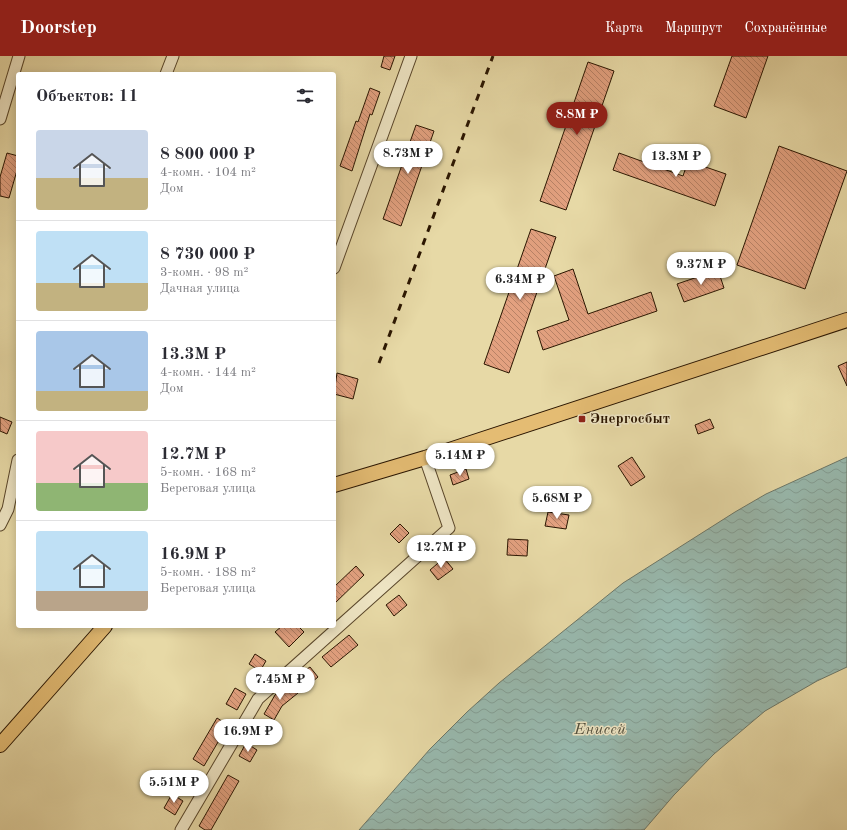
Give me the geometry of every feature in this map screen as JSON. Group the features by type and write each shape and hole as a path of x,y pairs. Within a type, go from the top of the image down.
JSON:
{"main road":[{"path":"336,484 425,458 847,320"},
{"path":"0,744 103,628"}],"street":[{"path":"0,119 19,56"},
{"path":"167,72 173,56"},
{"path":"336,262 411,56"},
{"path":"181,830 258,699 448,528 425,458"},
{"path":"0,525 8,508 16,470"}],"water":[{"name":"Енисей","path":"847,457 847,667 817,681 765,711 714,754 674,795 644,830 359,830 430,749 467,712 499,683 623,583 766,494"}],"building":[{"path":"384,56 395,56 390,70 381,67"},
{"path":"732,56 768,56 746,118 714,106"},
{"path":"588,62 614,71 566,210 540,201"},
{"path":"370,88 380,92 372,115 370,114 352,171 340,166 356,121 358,122"},
{"path":"416,125 434,131 401,226 383,219"},
{"path":"779,146 847,171 805,289 737,265"},
{"path":"7,153 16,155 16,174 9,198 0,196 0,177"},
{"path":"619,153 683,176 688,161 726,174 715,206 613,170"},
{"path":"531,229 556,237 509,373 484,364"},
{"path":"573,269 588,314 651,292 657,311 543,350 537,331 569,320 554,276"},
{"path":"718,270 724,288 684,302 677,284"},
{"path":"847,362 847,386 838,366"},
{"path":"337,373 358,379 353,399 336,395"},
{"path":"0,417 12,422 7,434 0,431"},
{"path":"710,419 714,428 698,434 695,425"},
{"path":"632,457 645,477 631,486 618,466"},
{"path":"466,469 469,479 453,485 450,475"},
{"path":"548,512 569,515 566,529 545,526"},
{"path":"400,524 409,533 399,543 390,534"},
{"path":"508,539 528,540 527,556 507,555"},
{"path":"444,558 453,569 438,580 430,570"},
{"path":"356,566 364,575 336,602 336,585"},
{"path":"399,595 407,605 394,616 386,605"},
{"path":"280,628 300,628 304,632 289,647 275,632"},
{"path":"349,635 358,645 331,667 322,657"},
{"path":"255,654 266,661 260,671 249,664"},
{"path":"310,667 318,677 312,682 304,671"},
{"path":"290,683 298,693 282,706 274,720 264,714 275,695"},
{"path":"235,688 246,694 237,710 226,704"},
{"path":"217,718 228,725 204,766 193,759"},
{"path":"246,743 257,750 250,762 239,756"},
{"path":"228,775 239,781 211,830 205,830 199,826"},
{"path":"172,794 183,801 175,815 164,808"}],"railway":[{"path":"379,363 493,56"}],"place":[{"name":"Энергосбыт","path":"582,419"}]}
